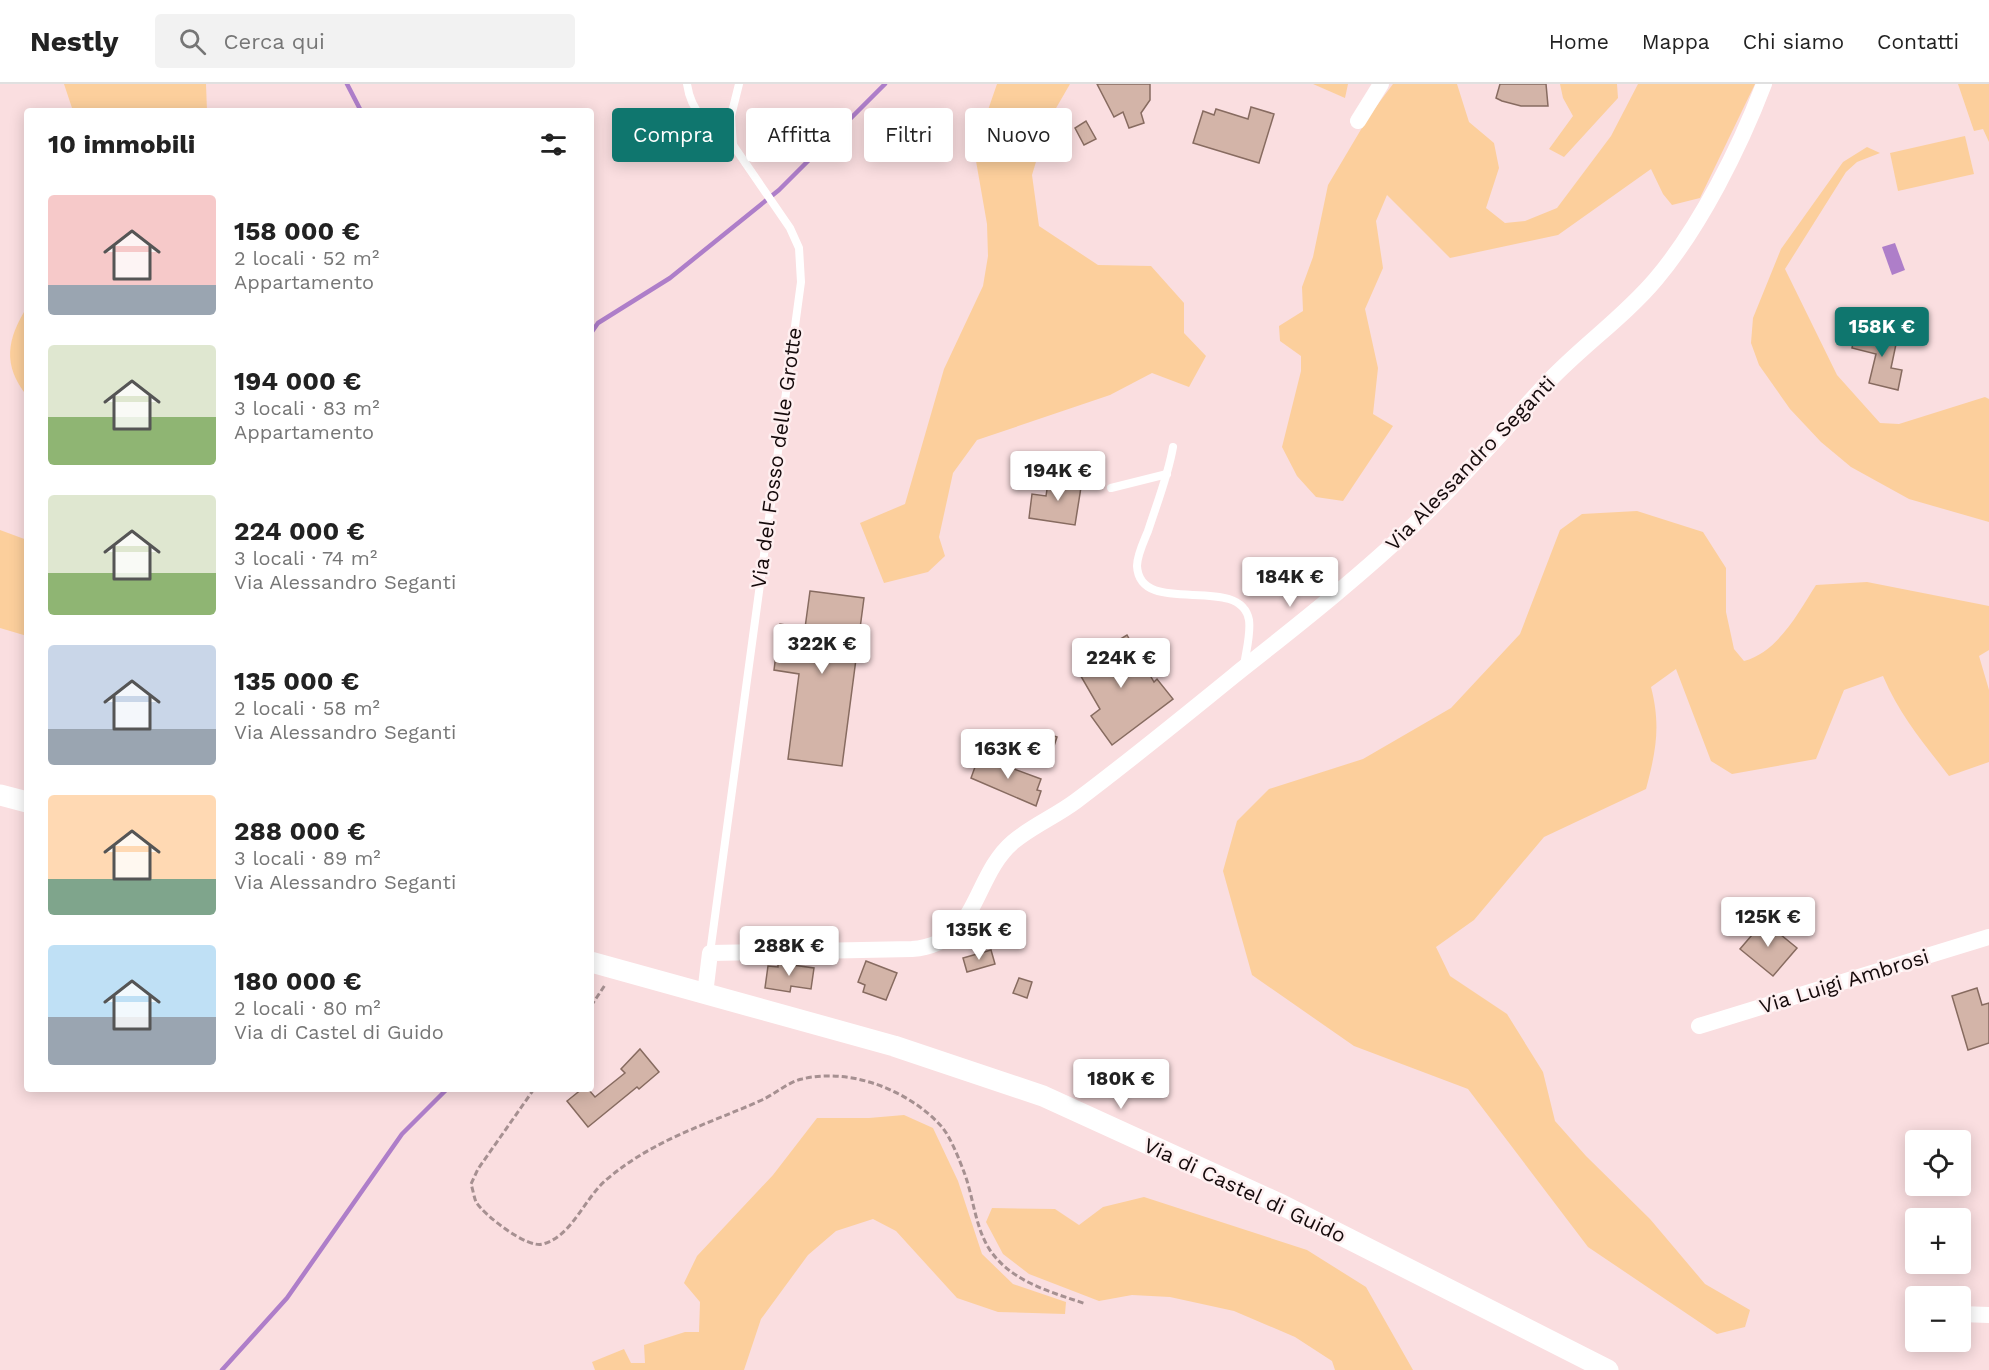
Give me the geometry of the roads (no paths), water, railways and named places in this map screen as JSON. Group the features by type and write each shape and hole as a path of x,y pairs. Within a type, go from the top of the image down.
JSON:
{"street":[{"path":"1358,121 1381,84"},
{"name":"Via Alessandro Seganti","path":"710,953 912,949 940,944 963,923 999,856 1011,843 1078,799 1243,669 1364,569 1423,516 1563,367 1656,279 1712,194 1764,84"},
{"path":"0,795 24,801"},
{"name":"Via Luigi Ambrosi","path":"1699,1026 1989,937"},
{"name":"Via del Fosso delle Grotte","path":"705,994 710,953"},
{"name":"Via di Castel di Guido","path":"594,963 894,1046 1043,1096 1282,1205 1608,1370"},
{"path":"1971,1314 1989,1315"}],"lane":[{"path":"687,84 695,108"},
{"path":"733,108 739,84"},
{"name":"Via del Fosso delle Grotte","path":"710,953 801,282 799,248 790,228 734,147"},
{"path":"1173,447 1167,474 1137,561 1140,578 1144,585 1153,591 1234,600 1242,608 1249,621 1243,669"},
{"path":"1111,488 1167,474"}],"waterway":[{"path":"347,84 359,108"},
{"path":"594,329 598,323 670,278 779,190 885,84"},
{"path":"222,1370 287,1298 402,1134 444,1092"}]}
